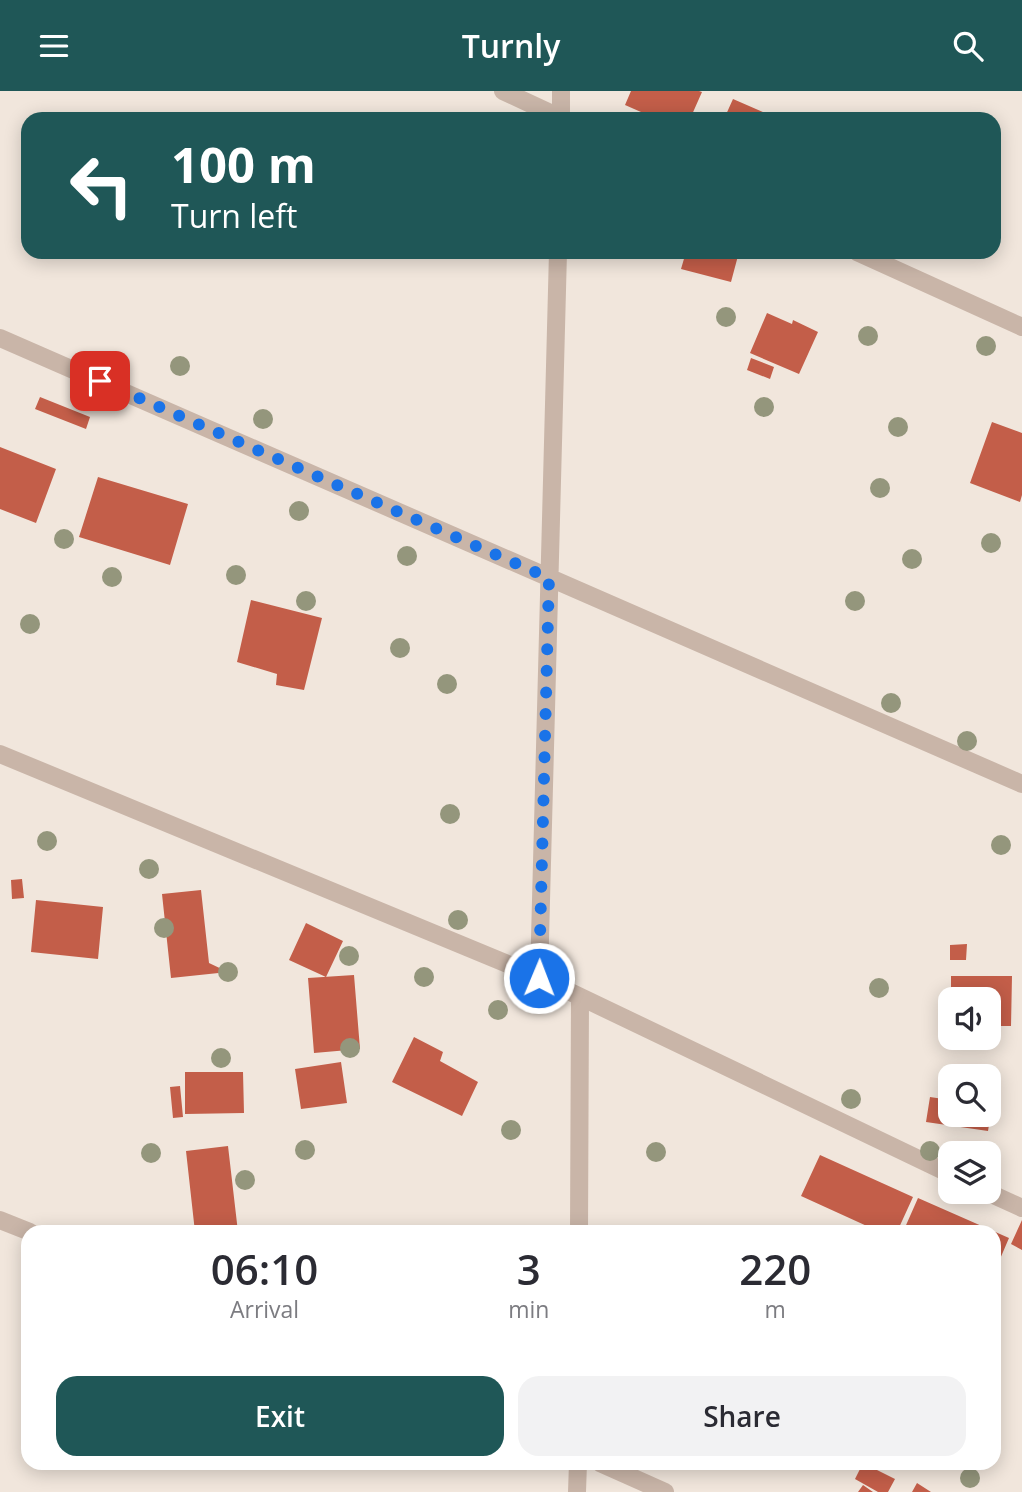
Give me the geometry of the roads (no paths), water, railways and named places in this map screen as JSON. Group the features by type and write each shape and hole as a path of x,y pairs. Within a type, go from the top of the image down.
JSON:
{"street":[{"path":"503,91 547,112"},
{"path":"561,91 562,112"},
{"path":"539,978 558,259"},
{"path":"872,259 1022,327"},
{"path":"0,338 1022,784"},
{"path":"0,754 539,978 938,1168"},
{"path":"579,1225 580,997"},
{"path":"1001,1198 1022,1208"},
{"path":"0,1220 21,1228"},
{"path":"577,1492 578,1470"},
{"path":"615,1470 664,1492"}]}
